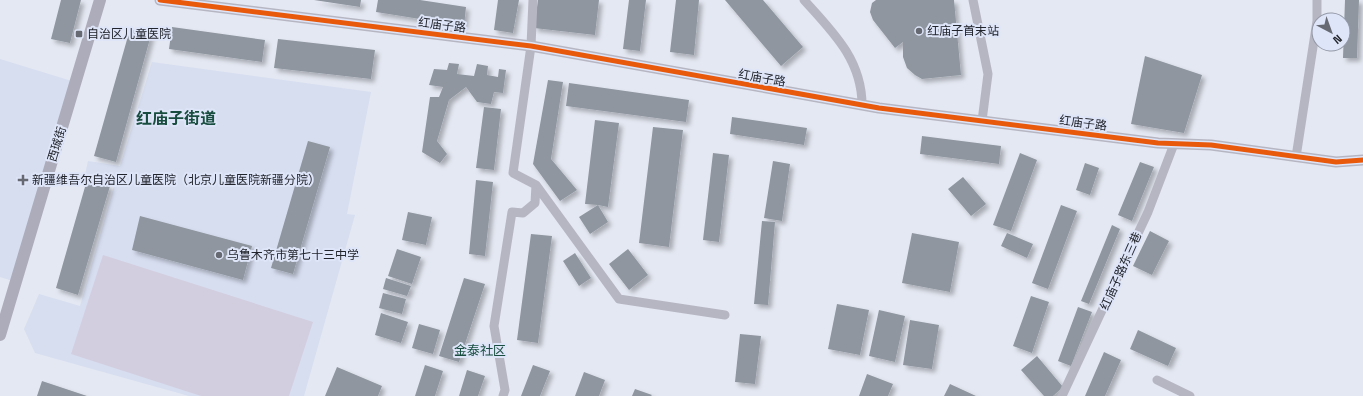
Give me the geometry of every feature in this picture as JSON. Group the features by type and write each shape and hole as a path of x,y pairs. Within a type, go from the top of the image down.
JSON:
{"main road":[{"name":"西珹街","path":"0,335 100,0"}],"street":[{"name":"红庙子路","path":"160,0 531,46 862,105 982,121 1174,144 1211,145 1336,162 1363,160"},
{"path":"533,0 531,46 513,173 536,185 619,299 725,315"},
{"path":"804,0 845,46 862,88 862,105"},
{"path":"973,0 988,74 982,121"},
{"path":"1296,157 1317,21 1317,0"},
{"name":"红庙子路东三巷","path":"1062,396 1148,212 1174,144"},
{"path":"503,396 504,390 494,326 512,212 523,213 535,203 536,185"},
{"path":"1157,380 1190,396"}],"shaded area":[{"name":"新疆维吾尔自治区儿童医院（北京儿童医院新疆分院）","path":"0,59 75,82 16,282 0,277"},
{"name":"乌鲁木齐市第七十三中学","path":"152,62 371,92 347,214 355,215 304,396 189,396 35,353 24,329 39,294 80,306 114,186 84,179 88,161 120,166"},
{"path":"103,255 313,322 289,396 201,396 71,354"}],"building":[{"path":"61,0 81,0 70,43 51,39"},
{"path":"314,0 361,0 360,7"},
{"path":"378,0 420,0 466,7 464,26 376,12"},
{"path":"498,0 519,0 513,33 494,30"},
{"path":"538,0 599,0 595,35 534,28"},
{"path":"629,0 646,0 640,51 623,49"},
{"path":"676,0 699,0 694,55 670,52"},
{"path":"725,0 763,0 803,47 781,66"},
{"name":"红庙子首末站","path":"876,0 954,0 961,75 922,79 907,68 903,57 903,42 895,48 873,20 870,12 872,3"},
{"path":"1345,0 1359,0 1357,58 1343,58 1343,52 1351,52 1351,12 1345,12"},
{"path":"172,27 265,40 262,62 169,49"},
{"path":"130,29 151,35 116,162 94,156"},
{"path":"278,39 375,50 371,79 274,68"},
{"path":"1145,56 1202,75 1184,133 1131,124"},
{"path":"449,63 459,64 457,74 474,76 477,64 488,66 487,75 498,77 499,69 506,70 503,93 494,92 491,104 477,102 466,87 449,100 437,141 447,154 440,163 422,152 430,97 439,97 443,87 429,85 434,69 447,70"},
{"path":"548,80 563,82 551,159 577,190 560,201 533,164"},
{"path":"569,83 689,100 686,122 566,106"},
{"path":"484,107 501,109 494,170 476,168"},
{"path":"732,117 807,128 804,145 730,134"},
{"path":"595,120 619,123 608,207 585,204"},
{"path":"653,127 683,130 669,247 639,243"},
{"path":"922,136 1001,146 999,164 920,154"},
{"path":"308,141 330,147 293,274 271,268"},
{"path":"713,153 729,155 719,242 703,240"},
{"path":"1020,153 1037,160 1011,231 993,225"},
{"path":"773,161 790,164 782,221 764,218"},
{"path":"1140,162 1154,167 1132,221 1118,215"},
{"path":"1085,163 1099,168 1090,195 1076,190"},
{"path":"963,177 986,204 971,216 948,189"},
{"path":"87,180 110,186 78,295 56,288"},
{"path":"476,180 493,182 485,256 469,254"},
{"path":"598,205 608,222 590,234 579,217"},
{"path":"1061,205 1077,211 1048,289 1032,283"},
{"path":"408,212 432,217 426,245 402,240"},
{"path":"140,216 252,246 243,280 132,250"},
{"path":"762,221 775,222 768,305 754,304"},
{"path":"1112,225 1120,229 1089,304 1081,301"},
{"path":"1150,231 1169,241 1152,275 1133,266"},
{"path":"912,233 959,242 950,292 902,283"},
{"path":"1007,233 1033,244 1027,258 1001,246"},
{"path":"531,234 552,236 538,343 517,340"},
{"path":"397,249 421,257 412,284 388,276"},
{"path":"628,249 648,275 629,290 609,264"},
{"path":"575,253 591,278 579,286 563,261"},
{"path":"386,278 411,286 407,296 383,289"},
{"path":"464,278 485,284 459,362 439,356"},
{"path":"383,293 406,299 402,314 379,308"},
{"path":"1031,296 1049,302 1032,353 1013,346"},
{"path":"837,304 869,310 860,355 828,349"},
{"path":"1078,307 1092,312 1071,366 1058,361"},
{"path":"879,310 905,316 895,362 869,356"},
{"path":"381,313 408,322 401,343 375,335"},
{"path":"910,320 939,325 932,369 903,365"},
{"path":"419,324 440,330 433,354 412,348"},
{"path":"1138,330 1176,348 1168,366 1130,349"},
{"path":"740,334 761,336 755,384 735,382"},
{"path":"1104,352 1121,360 1105,396 1085,396"},
{"path":"1037,356 1063,387 1053,396 1044,396 1021,370"},
{"path":"425,365 443,371 435,396 415,396"},
{"path":"533,365 550,371 540,396 521,396"},
{"path":"337,367 382,386 378,396 325,396"},
{"path":"467,370 485,376 478,396 459,396"},
{"path":"584,372 605,380 599,396 575,396"},
{"path":"867,374 893,384 888,396 859,396"},
{"path":"42,381 87,396 37,396"},
{"path":"950,384 976,396 944,396"},
{"path":"635,389 652,395 632,396"}],"cycle path":[{"path":"160,0 531,46 879,108 1158,143 1211,145 1336,162 1363,160"}],"place":[{"name":"红庙子首末站","path":"919,31"},
{"name":"自治区儿童医院","path":"79,34"},
{"name":"新疆维吾尔自治区儿童医院（北京儿童医院新疆分院）","path":"23,180"},
{"name":"乌鲁木齐市第七十三中学","path":"219,255"}],"district":[{"name":"红庙子街道","path":"176,118"},
{"name":"金泰社区","path":"480,350"}]}
